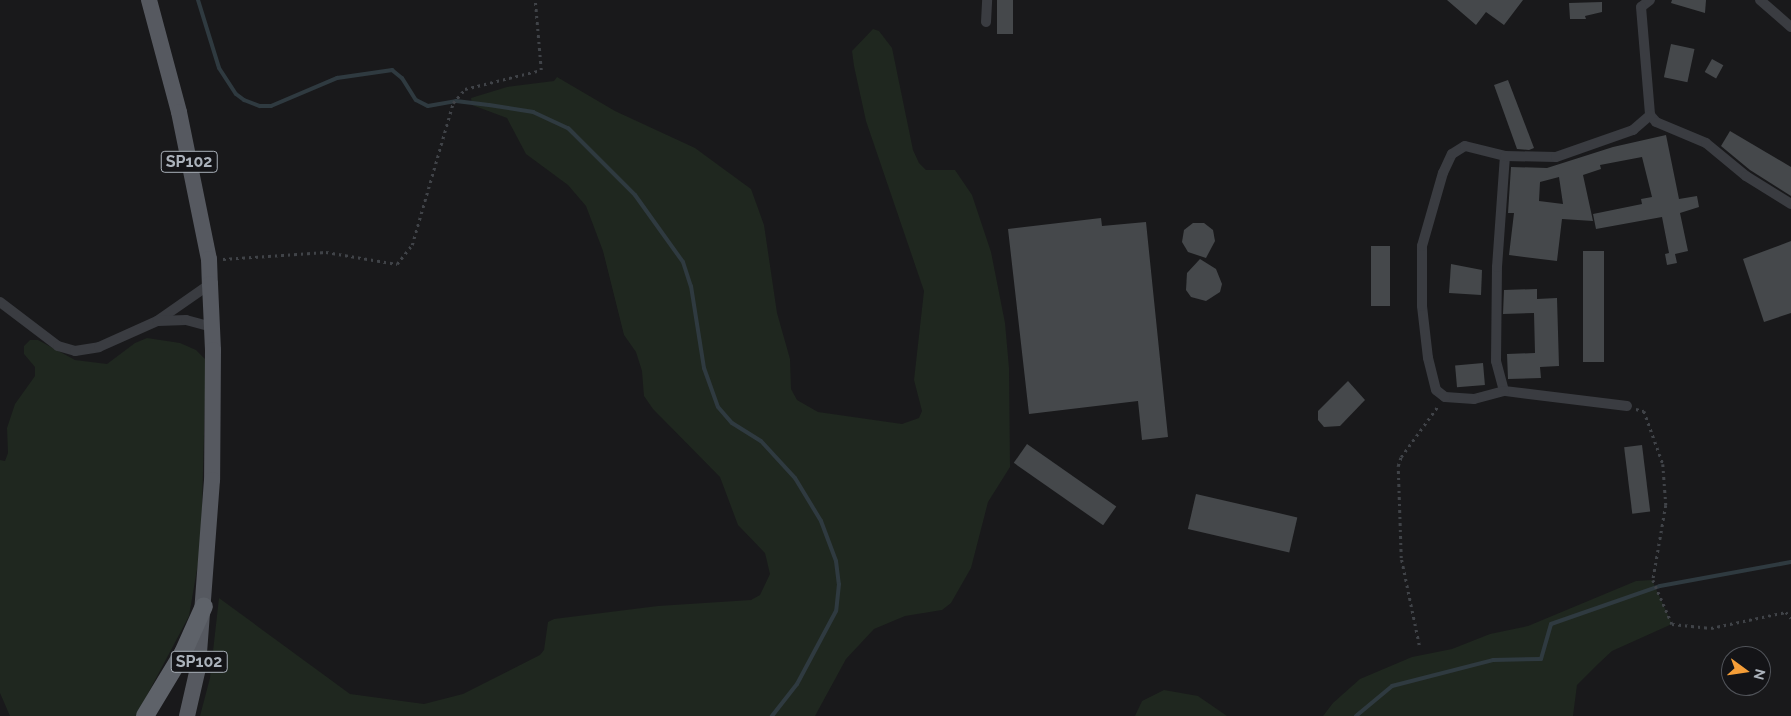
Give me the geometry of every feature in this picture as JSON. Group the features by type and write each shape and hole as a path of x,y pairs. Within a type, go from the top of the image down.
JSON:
{"highway":[{"path":"145,716 183,653 204,606"}],"main road":[{"name":"SP102","path":"150,0 179,112 208,259 210,284 212,327 212,480 198,668 187,716"}],"street":[{"path":"986,22 987,0"},
{"path":"1650,0 1642,4 1650,115 1656,122 1706,143 1746,176 1791,204"},
{"path":"1760,0 1791,27"},
{"path":"1628,406 1504,391 1474,399 1445,397 1436,390 1428,358 1422,306 1422,246 1452,154 1465,146 1505,156 1556,157 1633,130 1650,115"},
{"path":"1504,391 1496,361 1497,267 1505,156"},
{"path":"0,302 58,346 75,351 99,347 157,321 210,284"},
{"path":"157,321 186,320 212,327"}],"path":[{"path":"208,259 326,252 397,264 412,245 453,104 465,89 542,70 535,0"},
{"path":"1419,645 1401,558 1398,466 1416,435 1445,397"},
{"path":"1628,406 1644,412 1663,464 1666,505 1653,580 1672,624 1711,628 1786,612 1791,618"}],"shaded area":[{"path":"873,29 879,31 892,48 913,150 919,163 926,170 955,170 972,195 991,252 1005,323 1009,368 1010,467 988,502 971,568 951,603 942,610 905,616 874,629 846,659 815,716 200,716 210,678 219,598 350,694 424,704 463,694 540,655 544,650 548,622 554,619 658,606 751,600 760,595 770,574 765,553 738,525 720,477 653,409 644,396 642,371 636,352 624,335 603,251 586,206 568,185 526,154 507,118 472,105 471,98 507,87 554,81 557,77 615,111 695,148 751,189 764,225 777,313 790,359 791,389 797,400 818,412 902,424 919,418 922,411 914,380 924,291 866,121 854,66 852,51"},
{"path":"147,338 180,343 196,350 206,360 201,546 189,616 136,716 10,716 0,693 0,460 5,461 8,453 7,428 15,404 35,376 35,367 24,354 24,346 30,340 38,340 75,360 107,364 135,343"},
{"path":"1652,580 1672,624 1612,651 1598,664 1577,685 1573,716 1323,716 1333,703 1360,679 1412,657 1452,649 1490,634 1528,626 1636,581"},
{"path":"1164,690 1198,696 1227,716 1135,716 1142,701"}],"building":[{"path":"997,0 1013,0 1013,34 997,34"},
{"path":"1447,0 1523,0 1504,25 1486,12 1476,25"},
{"path":"1672,0 1706,0 1705,13 1671,3"},
{"path":"1602,2 1602,12 1585,16 1586,19 1570,19 1569,3"},
{"path":"1671,44 1694,49 1687,82 1664,77"},
{"path":"1712,59 1723,65 1716,78 1705,72"},
{"path":"1508,80 1534,148 1529,150 1517,149 1494,85"},
{"path":"1730,131 1791,167 1791,196 1750,170 1721,146"},
{"path":"1666,135 1679,199 1697,196 1699,207 1680,213 1688,251 1675,254 1677,263 1667,265 1665,254 1669,253 1662,217 1596,229 1593,214 1642,204 1641,199 1652,197 1642,157 1600,165 1601,169 1583,175 1593,221 1562,219 1557,261 1509,255 1514,213 1508,213 1511,167 1547,168 1613,147","holes":["1559,177 1563,204 1539,201 1540,182"]},
{"path":"1101,218 1102,226 1146,222 1168,437 1142,440 1138,401 1029,414 1008,229"},
{"path":"1193,223 1204,223 1213,230 1215,241 1206,258 1188,252 1182,242 1184,230"},
{"path":"1791,241 1791,313 1764,322 1743,259"},
{"path":"1371,246 1390,246 1390,306 1371,306"},
{"path":"1583,251 1604,251 1604,362 1583,362"},
{"path":"1200,259 1216,269 1222,284 1220,292 1206,301 1191,297 1186,290 1187,273"},
{"path":"1451,264 1482,270 1481,295 1449,293"},
{"path":"1537,289 1537,299 1557,298 1559,366 1540,367 1541,378 1508,379 1507,354 1535,353 1534,313 1503,314 1504,290"},
{"path":"1483,363 1485,385 1457,387 1455,365"},
{"path":"1348,381 1365,400 1340,426 1324,427 1318,420 1318,411"},
{"path":"1027,444 1116,507 1103,525 1014,463"},
{"path":"1642,445 1650,512 1632,514 1624,447"},
{"path":"1196,494 1297,517 1289,552 1188,529"}],"waterway":[{"path":"198,0 219,68 236,94 244,100 260,106 271,106 337,78 392,70 402,78 416,100 428,106 456,101 489,105 533,112 568,128 635,195 683,262 691,286 704,368 718,407 732,423 761,441 795,478 821,521 836,561 839,584 836,611 797,684 772,716"},
{"path":"1356,716 1392,686 1493,660 1541,659 1551,624 1660,586 1791,562"}]}
